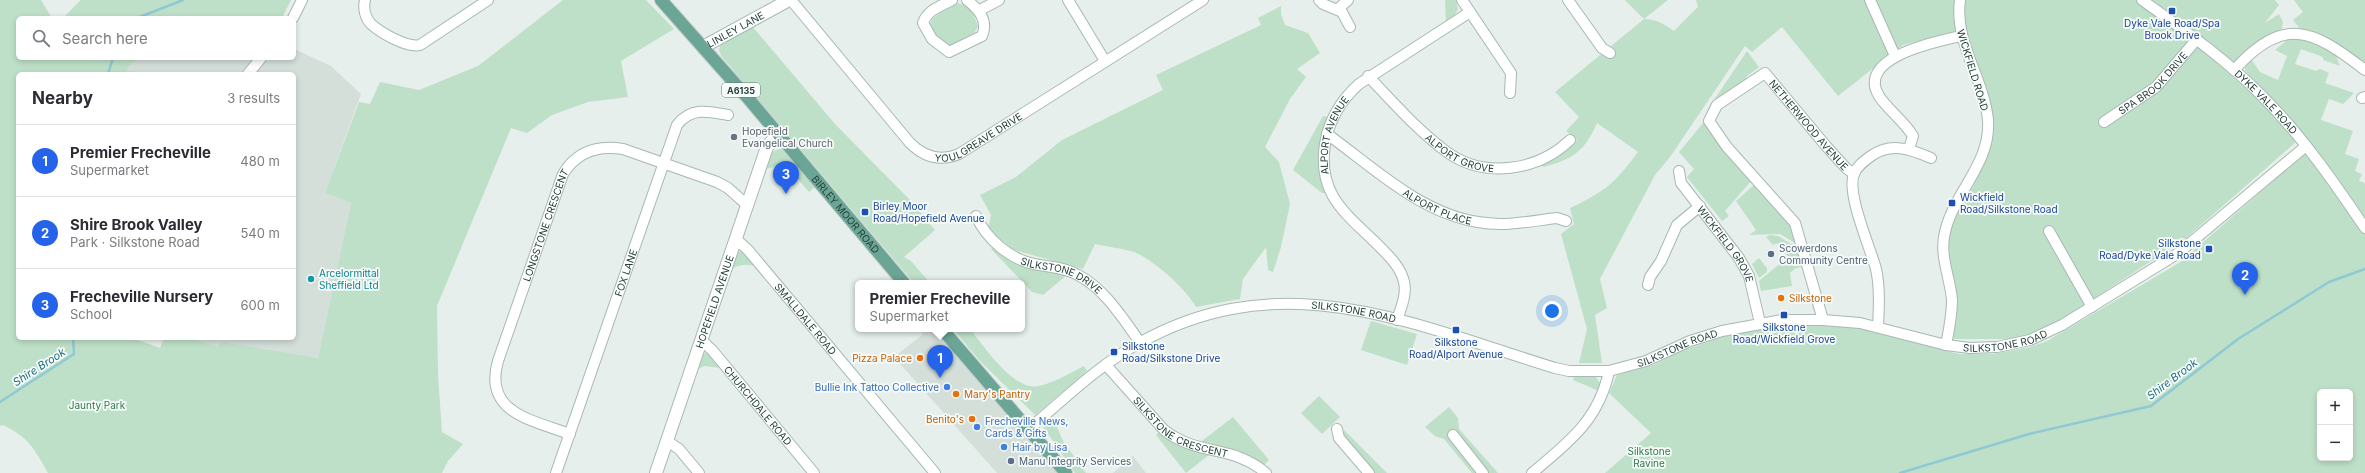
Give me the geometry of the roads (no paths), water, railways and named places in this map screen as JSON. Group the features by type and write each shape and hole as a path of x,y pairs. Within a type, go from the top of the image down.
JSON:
{"main road":[{"name":"BIRLEY MOOR ROAD","path":"661,0 778,134 901,280"},
{"path":"945,332 1066,473"}],"street":[{"path":"294,16 302,0"},
{"path":"365,0 365,13 371,24 405,45 414,46 420,45 488,0"},
{"name":"LINLEY LANE","path":"703,47 790,0"},
{"name":"YOULGREAVE DRIVE","path":"790,0 910,143 922,154 936,158 952,157 959,154 1203,0"},
{"path":"952,0 931,11 925,16 923,23 932,40 944,51 954,51 982,36 984,31 980,10 968,0"},
{"path":"980,10 999,0"},
{"path":"1068,0 1105,61"},
{"path":"1319,0 1323,4 1338,9 1350,27"},
{"path":"1338,9 1348,0"},
{"path":"1462,0 1511,73 1510,93"},
{"path":"1568,0 1602,48 1610,53"},
{"path":"1870,0 1895,56"},
{"name":"WICKFIELD ROAD","path":"1946,345 1950,328 1952,300 1942,254 1945,230 1979,165 1987,132 1984,100 1961,36 1958,11 1960,0"},
{"name":"DYKE VALE ROAD","path":"2142,0 2197,39 2234,70 2270,105 2306,146 2365,228"},
{"name":"ALPORT AVENUE","path":"1397,320 1405,291 1400,272 1388,255 1338,206 1332,197 1327,186 1323,166 1327,134 1332,119 1347,94 1368,76 1470,12"},
{"path":"2234,70 2250,52 2268,40 2294,33 2320,40 2365,70"},
{"path":"1909,149 1913,136 1879,96 1875,86 1875,78 1880,69 1895,56 1930,43 1961,36"},
{"name":"SPA BROOK DRIVE","path":"2104,122 2156,88 2197,39"},
{"path":"250,72 259,60"},
{"name":"NETHERWOOD AVENUE","path":"1823,320 1795,223 1727,147 1709,121 1717,105 1765,73 1826,146 1846,168 1854,174"},
{"name":"ALPORT GROVE","path":"1368,76 1406,115 1447,152 1478,165 1510,168 1536,162 1549,157 1570,140"},
{"name":"FOX LANE","path":"556,473 677,125 683,118 701,111 728,115"},
{"name":"HOPEFIELD AVENUE","path":"656,473 767,147 778,134"},
{"name":"ALPORT PLACE","path":"1327,134 1420,201 1453,216 1479,222 1500,224 1557,218 1566,222"},
{"name":"SILKSTONE ROAD","path":"1029,429 1106,365 1140,342 1180,323 1207,314 1256,304 1298,303 1338,306 1397,320 1569,371 1609,371 1646,361 1705,336 1760,323 1823,320 1878,327 1946,345 1983,349 2012,345 2048,332 2092,307 2177,254 2306,146"},
{"name":"LONGSTONE CRESCENT","path":"570,434 518,415 501,402 496,393 494,382 498,361 563,174 574,158 591,149 613,147 717,182 747,205"},
{"path":"1878,327 1878,282 1855,201 1854,174 1863,162 1878,151 1894,147 1909,149 1931,158"},
{"name":"WICKFIELD GROVE","path":"1679,171 1681,182 1728,241 1749,276 1760,323"},
{"path":"1648,285 1650,277 1661,261 1677,225 1700,206"},
{"name":"SILKSTONE DRIVE","path":"976,216 984,232 1011,254 1032,263 1069,270 1090,282 1115,309 1140,342"},
{"path":"2049,231 2092,307"},
{"name":"SMALLDALE ROAD","path":"736,239 748,250 935,473"},
{"name":"CHURCHDALE ROAD","path":"701,340 712,350 814,473"},
{"name":"SILKSTONE CRESCENT","path":"1106,365 1164,430 1174,438 1197,448 1243,457 1266,473"},
{"path":"1532,473 1584,427 1600,400 1609,371"},
{"path":"1337,429 1339,438 1369,473"},
{"path":"1453,435 1483,473"},
{"path":"667,441 679,449 699,473"}],"waterway":[{"name":"Shire Brook","path":"142,16 183,0"},
{"name":"Shire Brook","path":"109,72 112,60"},
{"name":"Shire Brook","path":"1900,473 2029,434 2151,406 2238,339 2329,282 2365,269"},
{"name":"Shire Brook","path":"0,402 74,354 73,340"}],"place":[{"name":"Dyke Vale Road/Spa Brook Drive","path":"2172,11"},
{"name":"Hopefield Evangelical Church","path":"734,137"},
{"name":"Frecheville Nursery","path":"786,194"},
{"name":"Wickfield Road/Silkstone Road","path":"1952,203"},
{"name":"Birley Moor Road/Hopefield Avenue","path":"865,212"},
{"name":"Silkstone Road/Dyke Vale Road","path":"2209,249"},
{"name":"Scowerdons Community Centre","path":"1771,254"},
{"name":"Arcelormittal Sheffield Ltd","path":"311,279"},
{"name":"Shire Brook Valley","path":"2245,295"},
{"name":"Silkstone","path":"1781,298"},
{"name":"Silkstone Road/Wickfield Grove","path":"1784,315"},
{"name":"Silkstone Road/Alport Avenue","path":"1456,330"},
{"name":"Silkstone Road/Silkstone Drive","path":"1114,352"},
{"name":"Pizza Palace","path":"920,358"},
{"name":"Premier Frecheville","path":"940,378"},
{"name":"Bullie Ink Tattoo Collective","path":"947,387"},
{"name":"Mary's Pantry","path":"956,394"},
{"name":"Benito's","path":"972,419"},
{"name":"Frecheville News, Cards & Gifts","path":"977,427"},
{"name":"Hair by Lisa","path":"1004,447"},
{"name":"Manu Integrity Services","path":"1011,461"}],"park label":[{"name":"Jaunty Park","path":"97,405"},
{"name":"Silkstone Ravine","path":"1649,456"}]}
